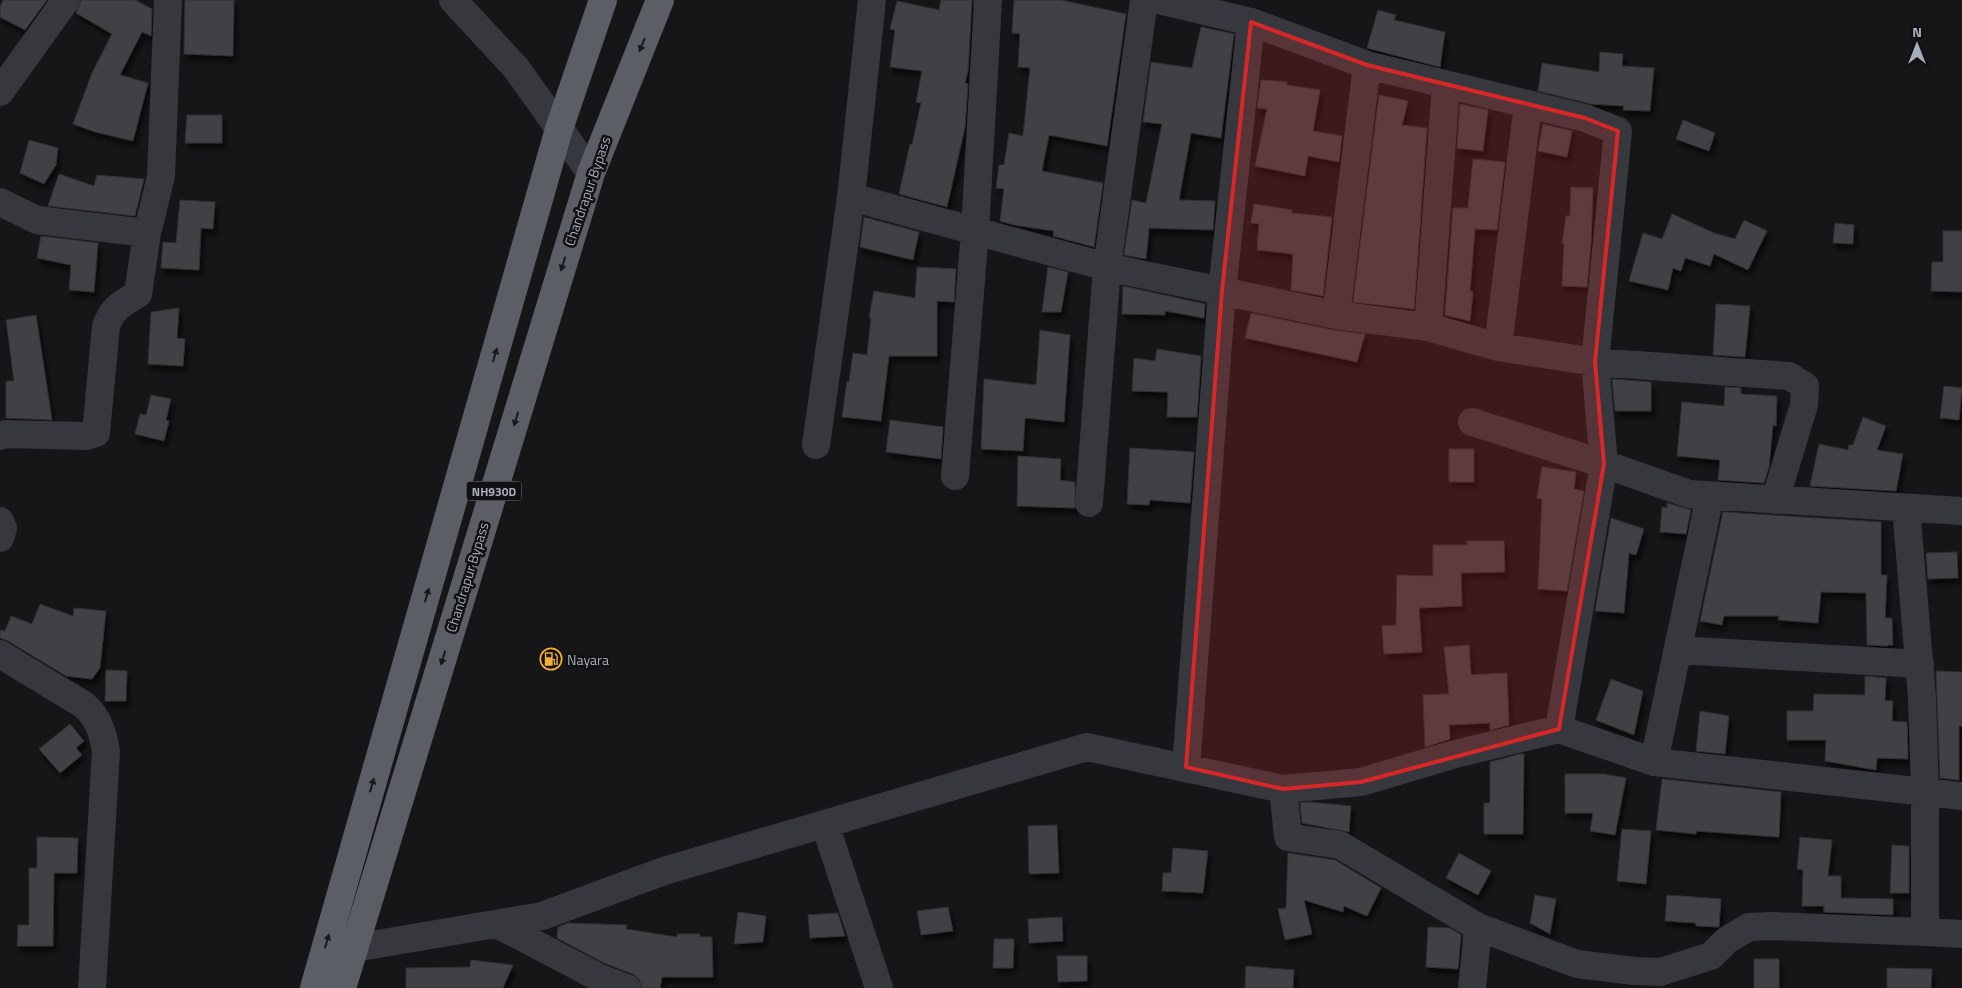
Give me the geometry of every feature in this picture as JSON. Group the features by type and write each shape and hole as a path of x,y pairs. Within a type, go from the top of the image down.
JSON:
{"highway":[{"name":"NH930D","path":"314,988 559,129 604,0"},
{"name":"Chandrapur Bypass","path":"342,988 591,173 660,0"}],"street":[{"path":"0,92 66,0"},
{"path":"0,436 6,434 86,436 96,432 106,326 111,314 138,294 147,233 161,176 168,0"},
{"path":"453,0 516,68 591,173"},
{"path":"816,445 851,197 872,0"},
{"path":"955,476 975,231 988,0"},
{"path":"1089,503 1107,267 1144,0"},
{"path":"1158,0 1243,13 1367,65 1584,118 1618,131 1595,362 1604,464 1559,729"},
{"path":"1186,767 1243,13"},
{"path":"1336,315 1367,65"},
{"path":"1428,327 1446,85"},
{"path":"1498,347 1528,104"},
{"path":"851,197 1107,267 1336,315 1428,327 1498,347 1595,362 1789,376 1805,386 1804,405 1775,500"},
{"path":"0,202 36,220 147,233"},
{"path":"1472,422 1604,464 1689,494 1962,511"},
{"path":"1654,762 1710,496"},
{"path":"1906,508 1922,697 1926,792 1925,932"},
{"path":"0,521 2,528 0,538"},
{"path":"1678,650 1920,664"},
{"path":"0,654 84,705 92,712 104,737 106,751 92,988"},
{"path":"354,948 542,916 664,871 1087,746 1284,789 1361,782 1455,754 1559,729 1654,762 1962,796"},
{"path":"1284,789 1288,837 1340,845 1478,927 1577,964 1590,977 1660,972 1711,956 1727,940 1749,927 1771,926 1962,934"},
{"path":"825,824 879,988"},
{"path":"497,924 598,983 627,988"},
{"path":"1472,988 1478,927"}],"highlighted area":[{"path":"1251,22 1367,65 1585,118 1618,131 1595,362 1604,464 1559,729 1361,782 1283,789 1186,767 1222,291"}],"building":[{"path":"3,0 47,0 25,30 0,17 0,7"},
{"path":"81,0 135,0 152,9 151,36 142,32 120,75 148,83 133,141 95,132 73,124 92,73 112,34 76,13"},
{"path":"185,0 234,0 233,56 184,54"},
{"path":"941,0 972,0 968,71 965,83 968,84 965,127 947,207 899,194 921,103 916,102 922,71 890,67 895,30 890,29 897,1 939,10"},
{"path":"1014,0 1061,0 1126,14 1107,146 1049,135 1042,171 1103,183 1094,247 1053,236 1054,231 1000,221 1004,189 996,188 999,165 1004,165 1009,133 1023,136 1030,68 1018,67 1020,34 1012,33"},
{"path":"1378,10 1396,15 1394,20 1445,32 1440,67 1367,48"},
{"path":"1201,27 1234,34 1221,138 1191,133 1179,200 1215,201 1213,230 1149,228 1146,259 1124,255 1132,200 1146,203 1162,124 1143,122 1151,62 1192,68"},
{"path":"1600,52 1623,54 1622,66 1654,68 1650,111 1623,110 1624,106 1591,104 1538,91 1542,63 1599,72"},
{"path":"1261,80 1287,82 1287,85 1320,90 1313,131 1342,136 1339,162 1308,156 1305,176 1255,166 1267,109 1257,108"},
{"path":"1379,95 1408,101 1402,125 1427,128 1414,309 1353,302"},
{"path":"1460,104 1488,110 1483,151 1457,148"},
{"path":"187,115 222,115 222,143 185,143"},
{"path":"1683,120 1715,133 1709,151 1676,139"},
{"path":"1543,124 1572,131 1567,157 1538,151"},
{"path":"29,140 58,148 56,165 44,184 20,173"},
{"path":"1473,159 1505,162 1497,230 1475,229 1470,291 1473,292 1470,321 1445,315 1453,208 1468,208"},
{"path":"59,174 94,186 97,175 144,179 135,216 48,206"},
{"path":"1571,187 1593,188 1587,287 1562,286 1564,244 1562,243 1566,216 1570,216"},
{"path":"180,200 215,202 213,229 201,228 199,270 161,268 163,242 176,243"},
{"path":"1254,204 1292,210 1292,213 1332,217 1323,296 1291,290 1293,254 1257,250 1259,224 1251,223"},
{"path":"1672,214 1714,233 1735,239 1744,220 1767,231 1748,270 1714,254 1710,266 1685,258 1681,271 1673,268 1668,290 1629,281 1643,233 1662,239"},
{"path":"864,217 919,232 913,260 860,247"},
{"path":"1835,223 1854,225 1853,244 1833,243"},
{"path":"1943,231 1962,231 1962,292 1931,291 1932,262 1943,262"},
{"path":"41,236 98,243 94,292 69,290 71,265 37,258"},
{"path":"917,267 956,269 954,302 937,301 937,356 889,356 881,421 842,417 853,353 867,355 871,318 869,318 874,291 915,298"},
{"path":"1048,267 1068,272 1061,312 1042,312"},
{"path":"1123,286 1205,304 1204,318 1165,311 1165,315 1122,314"},
{"path":"1716,304 1750,306 1745,357 1713,355"},
{"path":"179,308 177,338 185,339 183,366 148,364 151,312"},
{"path":"1251,313 1333,330 1365,334 1357,362 1245,338"},
{"path":"36,315 52,420 6,418 6,381 14,381 6,320"},
{"path":"1040,330 1070,335 1064,422 1025,418 1023,451 981,449 984,379 1036,385"},
{"path":"1157,349 1201,356 1197,417 1167,417 1168,392 1132,391 1134,358 1155,361"},
{"path":"1612,379 1651,382 1651,411 1615,411"},
{"path":"1944,386 1962,388 1959,420 1940,418"},
{"path":"1725,387 1741,388 1741,394 1777,396 1776,426 1773,425 1769,467 1764,483 1718,480 1720,460 1677,456 1682,402 1724,406"},
{"path":"151,395 171,399 166,420 169,421 164,441 135,434 140,414 146,415"},
{"path":"1863,417 1886,426 1877,450 1903,454 1896,491 1810,486 1819,444 1848,450 1849,445 1853,445"},
{"path":"890,420 943,427 941,459 886,452"},
{"path":"1130,448 1194,452 1190,503 1150,500 1149,505 1127,504"},
{"path":"1449,449 1474,449 1474,482 1449,482"},
{"path":"1018,456 1061,459 1060,480 1075,482 1075,508 1017,506"},
{"path":"1542,467 1576,472 1574,489 1584,491 1567,591 1538,589 1542,499 1537,498"},
{"path":"1667,503 1691,510 1686,534 1660,532 1662,507 1667,508"},
{"path":"1723,512 1881,522 1881,575 1887,575 1885,618 1892,618 1893,645 1867,645 1866,593 1821,592 1818,623 1778,620 1779,616 1724,616 1722,625 1700,621"},
{"path":"1611,518 1644,529 1636,555 1629,553 1624,613 1595,611"},
{"path":"1467,541 1504,541 1505,572 1461,573 1462,606 1419,608 1422,652 1384,654 1382,626 1396,625 1397,575 1433,576 1433,545 1467,545"},
{"path":"1957,552 1958,578 1928,579 1926,553"},
{"path":"40,604 73,616 74,608 106,611 100,668 92,679 66,676 0,638 0,630 5,631 11,616 32,624"},
{"path":"1469,645 1471,675 1507,673 1509,725 1490,730 1490,723 1449,725 1450,739 1425,747 1423,695 1449,694 1444,647"},
{"path":"106,670 127,671 126,701 105,701"},
{"path":"1936,671 1962,672 1959,780 1940,778"},
{"path":"1865,676 1886,678 1885,701 1893,701 1892,721 1907,722 1908,759 1877,758 1876,770 1825,761 1826,740 1787,740 1787,711 1813,711 1814,694 1865,695"},
{"path":"1611,679 1643,691 1634,735 1596,720"},
{"path":"1700,711 1729,716 1725,754 1696,751"},
{"path":"70,724 84,741 76,748 82,755 60,773 39,749"},
{"path":"1524,754 1523,834 1484,834 1484,803 1490,803 1490,762"},
{"path":"1565,774 1604,774 1626,778 1615,835 1590,831 1593,813 1565,813"},
{"path":"1662,779 1781,792 1779,837 1696,831 1696,834 1656,830"},
{"path":"1309,802 1351,806 1349,832 1302,823 1300,803"},
{"path":"1057,825 1059,873 1029,874 1028,826"},
{"path":"1622,829 1651,831 1646,884 1617,881"},
{"path":"37,837 78,838 77,873 54,873 53,946 17,946 18,925 29,925 29,868 37,868"},
{"path":"1800,837 1832,840 1828,876 1841,876 1841,898 1893,899 1893,915 1824,912 1824,906 1802,906 1803,870 1797,869"},
{"path":"1892,845 1909,846 1909,893 1890,893"},
{"path":"1173,848 1208,851 1203,893 1162,891 1163,873 1171,873"},
{"path":"1288,853 1335,860 1381,888 1367,916 1344,906 1343,912 1304,900 1312,934 1285,940 1278,909 1286,908"},
{"path":"1459,853 1491,871 1478,895 1446,878"},
{"path":"1535,895 1556,899 1550,934 1530,923"},
{"path":"1667,895 1721,899 1719,927 1696,926 1696,923 1665,921"},
{"path":"948,907 953,931 921,935 917,911"},
{"path":"738,912 766,916 763,942 734,944"},
{"path":"838,913 845,936 810,938 808,915"},
{"path":"1062,917 1063,941 1029,943 1028,919"},
{"path":"568,923 627,925 626,929 677,937 677,934 700,934 700,937 712,937 713,977 662,977 660,988 642,988 639,979 633,974 604,963 557,938 558,927"},
{"path":"1428,927 1450,928 1461,935 1458,969 1426,967"},
{"path":"994,939 1014,939 1013,968 993,968"},
{"path":"1057,956 1087,956 1087,981 1058,982"},
{"path":"1754,959 1779,959 1779,988 1754,988"},
{"path":"471,960 513,965 503,988 406,988 406,968 470,967"},
{"path":"1246,966 1294,970 1293,988 1245,988"},
{"path":"1887,968 1932,969 1931,988 1887,988"}],"place":[{"name":"Nayara","path":"551,659"}]}
